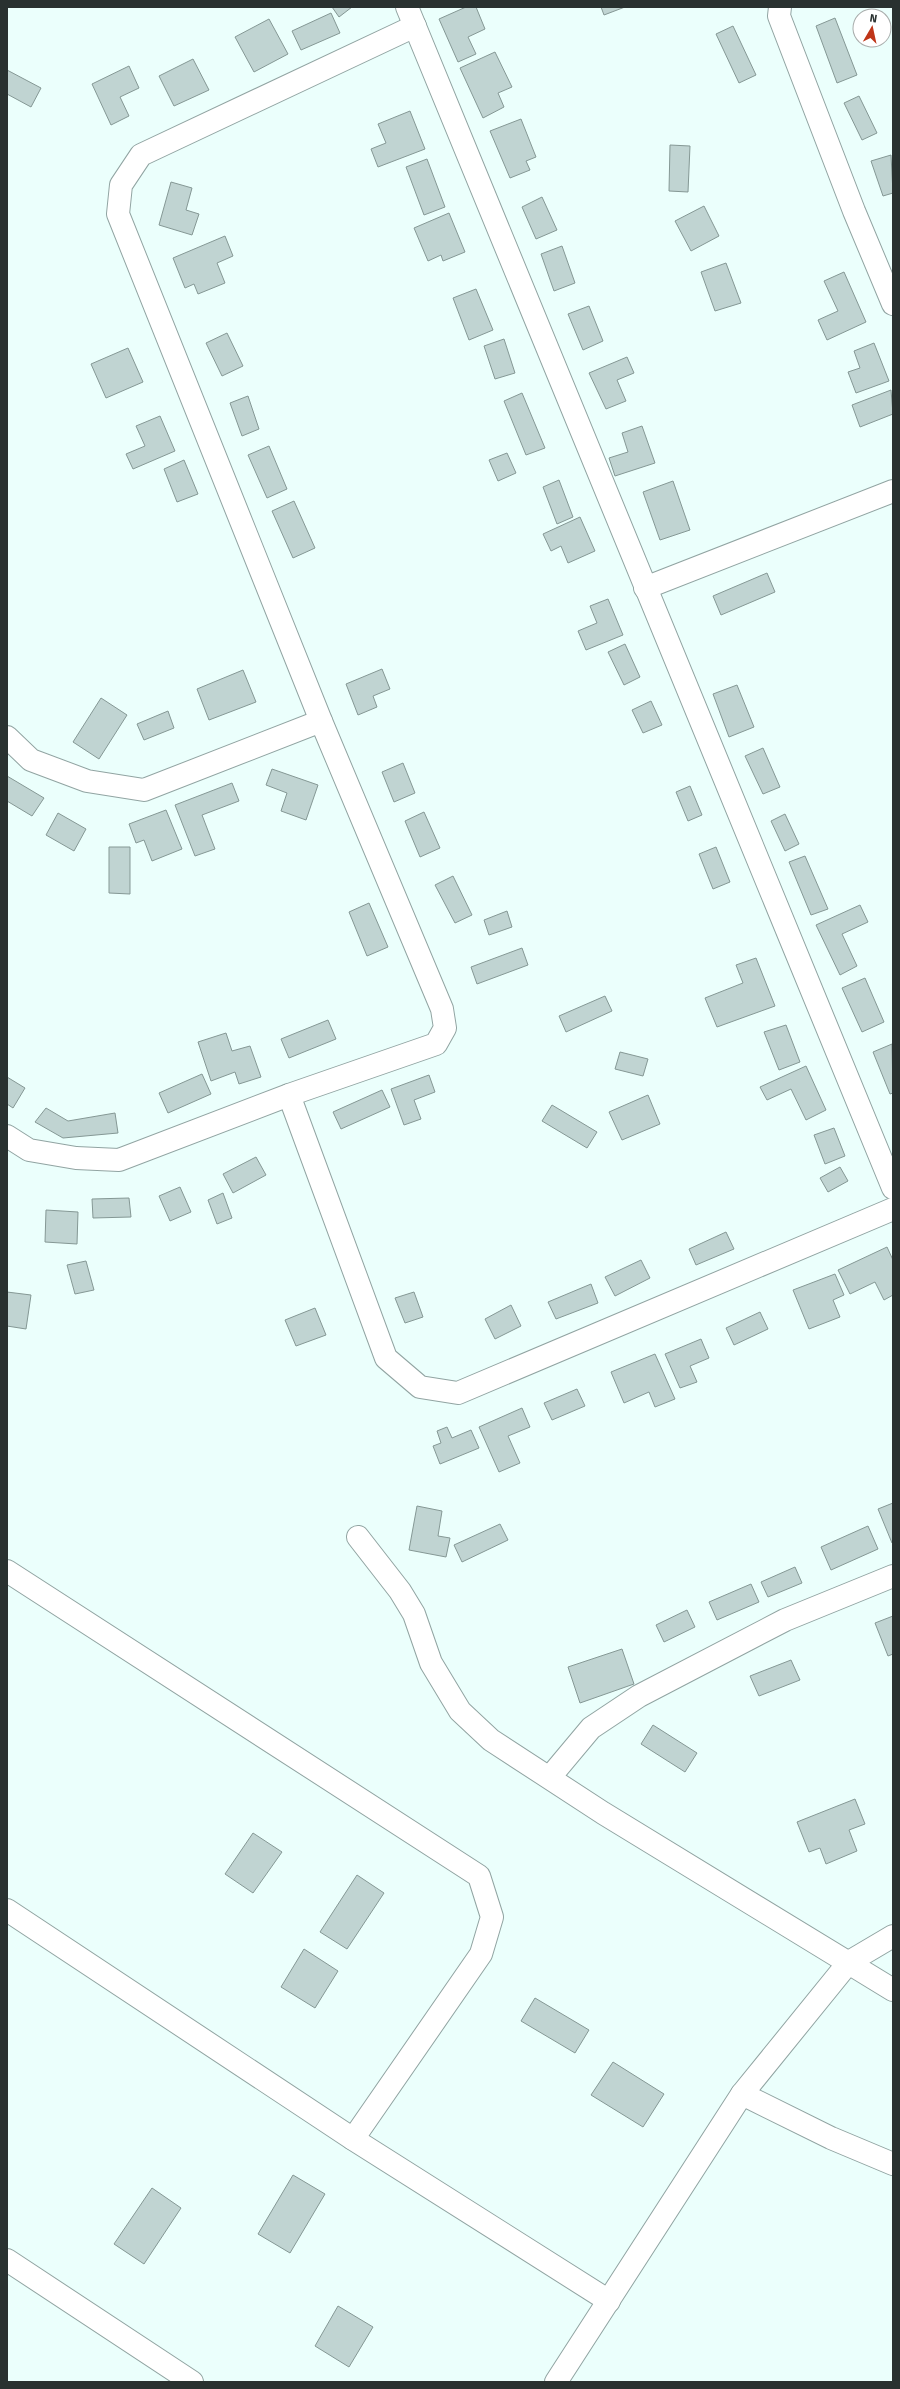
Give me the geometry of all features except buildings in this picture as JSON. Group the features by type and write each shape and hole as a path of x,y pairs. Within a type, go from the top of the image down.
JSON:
{"street":[{"path":"780,7 779,16 790,45 854,211 893,304"},
{"path":"7,1136 29,1150 76,1158 119,1160 289,1095 436,1044 444,1028 442,1009 320,720 118,214 121,185 141,155 411,17 893,1188"},
{"path":"645,588 893,491"},
{"path":"7,737 31,760 87,782 144,790 320,720"},
{"path":"289,1095 386,1358 420,1387 458,1393 893,1209"},
{"path":"358,1537 400,1591 414,1614 431,1663 460,1711 491,1740 550,1777 603,1813 893,1990"},
{"path":"7,1571 479,1876 492,1917 480,1954 353,2140"},
{"path":"550,1777 591,1728 639,1696 785,1620 893,1576"},
{"path":"7,1910 353,2140 609,2301"},
{"path":"556,2382 742,2094 849,1962 893,1936"},
{"path":"742,2094 831,2138 893,2164"},
{"path":"7,2260 192,2382"}]}
